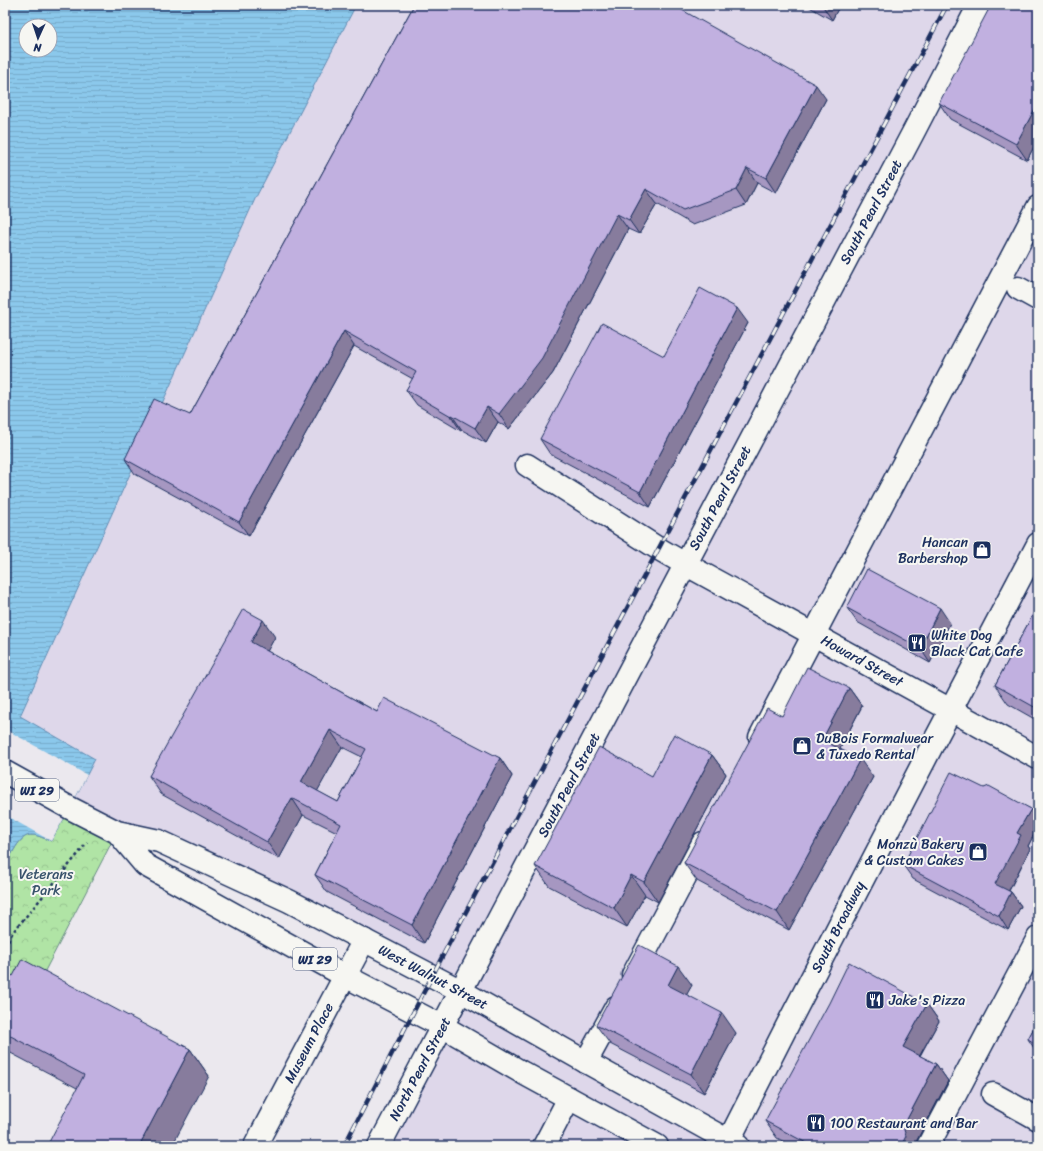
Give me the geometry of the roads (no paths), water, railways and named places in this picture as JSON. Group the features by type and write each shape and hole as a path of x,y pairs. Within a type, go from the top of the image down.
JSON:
{"street":[{"name":"South Pearl Street","path":"460,991 979,5"},
{"path":"752,752 1038,206"},
{"path":"1018,288 1038,299"},
{"name":"Howard Street","path":"527,465 685,564 1038,758"},
{"name":"South Broadway","path":"731,1144 788,1024 1038,544"},
{"name":"West Walnut Street","path":"5,772 108,828 159,841 289,901 460,991 731,1144"},
{"path":"586,1062 714,823"},
{"name":"West Walnut Street","path":"108,828 145,865 345,976 442,1026 657,1146"},
{"path":"928,1146 1038,938"},
{"name":"Museum Place","path":"255,1146 364,940"},
{"name":"North Pearl Street","path":"379,1146 460,991"},
{"path":"993,1094 1038,1120"},
{"path":"544,1146 569,1098"}],"water":[{"path":"5,5 356,5 255,199 20,716 95,759 51,841 37,836 27,836 19,842 5,868"}],"railway":[{"path":"344,1146 442,957 947,5"}],"place":[{"name":"Hancan Barbershop","path":"982,550"},
{"name":"White Dog Black Cat Cafe","path":"917,643"},
{"name":"DuBois Formalwear & Tuxedo Rental","path":"802,746"},
{"name":"Monzù Bakery & Custom Cakes","path":"978,852"},
{"name":"Jake's Pizza","path":"875,1000"},
{"name":"100 Restaurant and Bar","path":"816,1123"}],"park label":[{"name":"Veterans Park","path":"46,882"}]}
